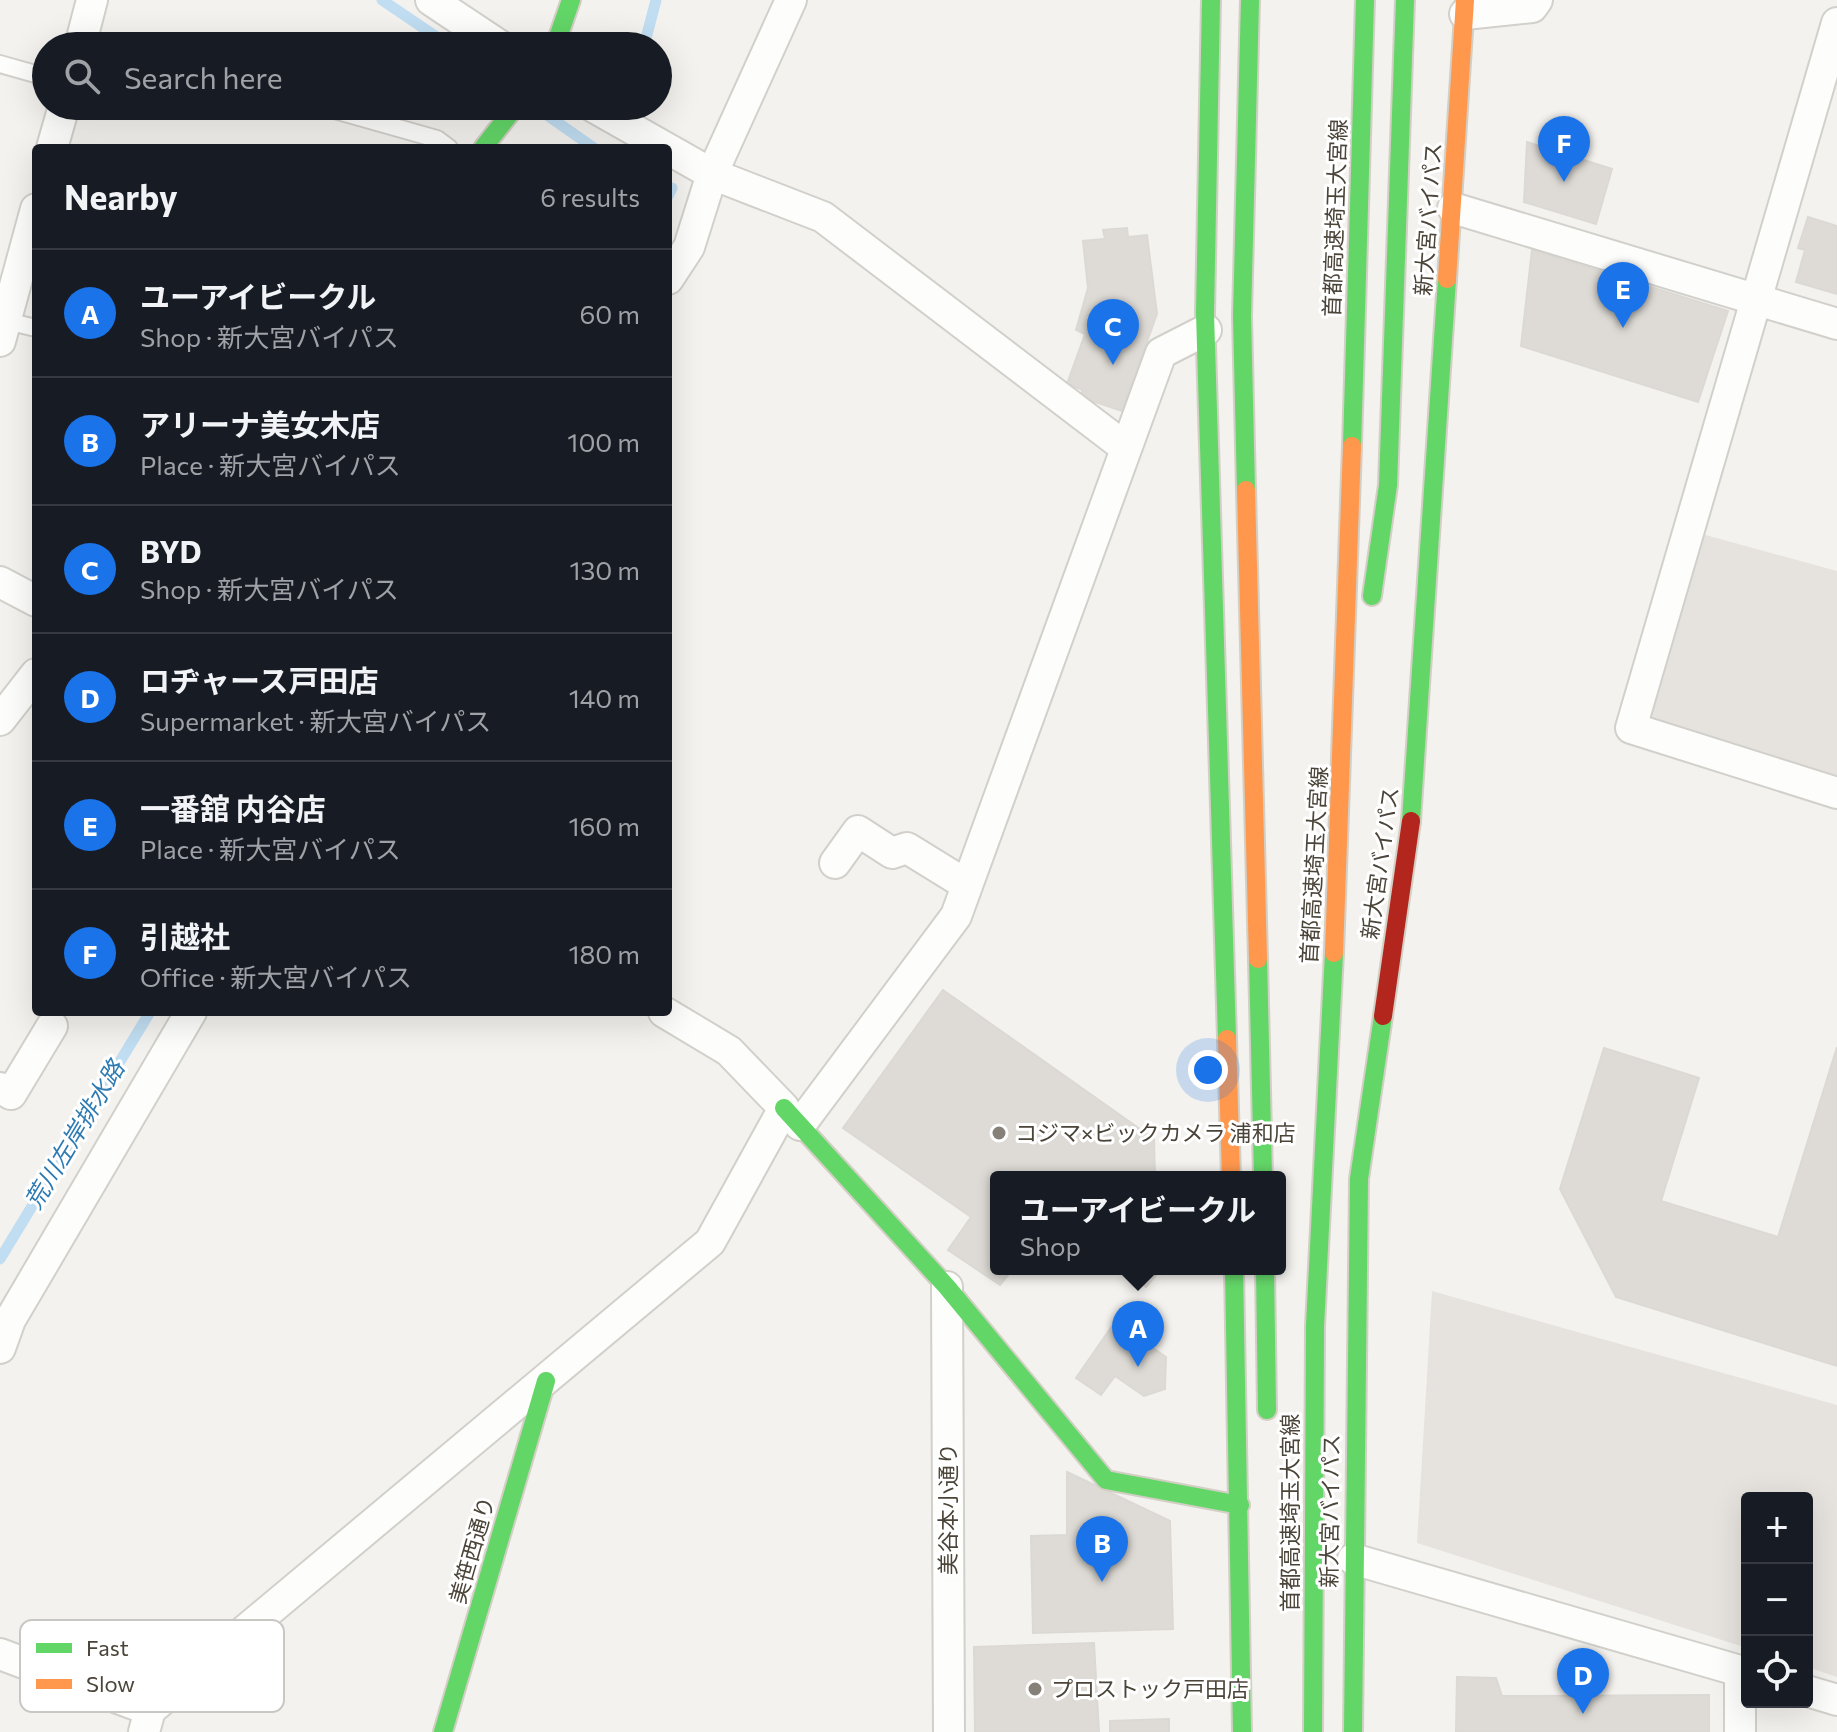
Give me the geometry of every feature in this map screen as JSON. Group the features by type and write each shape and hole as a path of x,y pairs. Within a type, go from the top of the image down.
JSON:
{"main road":[{"path":"560,32 571,0"},
{"path":"1211,0 1206,330 1231,1171"},
{"path":"1250,0 1242,316 1263,1171"},
{"name":"首都高速埼玉大宮線","path":"1313,1732 1315,1326 1341,826 1365,0"},
{"path":"1371,609 1388,485 1405,0"},
{"name":"新大宮バイパス","path":"1353,1732 1359,1179 1415,793 1465,7"},
{"path":"486,144 505,120"},
{"path":"1341,826 1364,656"},
{"path":"792,1117 947,1287 1106,1480 1240,1505"},
{"path":"1234,1275 1242,1732"},
{"name":"首都高速埼玉大宮線","path":"1265,1275 1268,1429"},
{"name":"美笹西通り","path":"443,1732 546,1381"}],"street":[{"path":"84,32 92,0"},
{"path":"431,0 479,32"},
{"path":"672,273 689,247 707,170 791,0"},
{"path":"1465,7 1532,7 1537,0"},
{"path":"1837,23 1631,728 1837,793"},
{"path":"53,144 60,120"},
{"path":"614,120 664,144"},
{"path":"672,149 707,170 823,217 1126,448"},
{"path":"1453,208 1837,324"},
{"path":"3,331 32,224"},
{"path":"266,1620 710,1242 792,1117 956,916 1161,353 1206,330"},
{"path":"0,582 32,599"},
{"path":"0,720 32,679"},
{"path":"835,863 858,831 892,853 907,848 967,885"},
{"path":"0,1348 10,1320 189,1016"},
{"path":"671,1016 729,1051 792,1117"},
{"path":"0,1088 11,1094 52,1026"},
{"name":"美谷本小通り","path":"947,1287 949,1732"},
{"path":"1353,1559 1741,1671"},
{"path":"0,1654 20,1663"},
{"path":"1813,1693 1837,1700"},
{"path":"1740,1732 1742,1708"},
{"path":"127,1712 147,1721"}],"lane":[{"path":"0,64 32,73"},
{"path":"370,120 437,139 444,144"},
{"path":"3,331 32,328"}],"shaded area":[{"path":"1702,534 1837,571 1837,776 1650,717"},
{"path":"1432,1291 1837,1405 1837,1677 1813,1669 1813,1492 1741,1492 1741,1646 1417,1543"}],"building":[{"path":"1527,142 1612,169 1596,224 1524,202"},
{"path":"1808,217 1837,226 1837,294 1796,282 1805,250 1798,248"},
{"path":"1127,228 1128,237 1147,235 1157,314 1122,411 1080,397 1083,390 1067,384 1085,334 1076,330 1088,288 1083,241 1105,239 1103,230"},
{"path":"1532,250 1728,311 1698,402 1521,346"},
{"name":"コジマ×ビックカメラ 浦和店","path":"943,990 1154,1139 1155,1171 990,1171 990,1275 1008,1275 1000,1285 948,1250 971,1217 843,1128"},
{"path":"1837,1047 1837,1366 1616,1297 1560,1189 1604,1048 1699,1078 1661,1201 1778,1237"},
{"path":"1129,1275 1156,1275 1146,1287"},
{"path":"1115,1322 1166,1357 1165,1389 1144,1396 1115,1376 1101,1395 1076,1378"},
{"path":"1067,1472 1170,1521 1173,1629 1033,1633 1031,1536 1067,1535"},
{"name":"プロストック戸田店","path":"1094,1643 1099,1732 975,1732 974,1647"},
{"path":"1457,1677 1496,1678 1502,1696 1709,1695 1709,1732 1456,1732"},
{"path":"1169,1719 1169,1732 1110,1732 1110,1721"}],"waterway":[{"name":"荒川左岸排水路","path":"382,0 429,32"},
{"path":"648,32 656,0"},
{"name":"荒川左岸排水路","path":"554,120 588,144"},
{"name":"荒川左岸排水路","path":"0,1259 148,1016"}],"traffic: fast":[{"path":"560,32 571,0"},
{"path":"1211,0 1205,313 1227,1039"},
{"path":"1246,490 1242,316 1250,0"},
{"path":"1352,446 1365,0"},
{"path":"1372,596 1388,485 1405,0"},
{"path":"486,144 505,120"},
{"path":"1411,821 1447,279"},
{"path":"1313,1732 1315,1326 1334,953"},
{"path":"1258,959 1263,1171"},
{"path":"1353,1732 1359,1179 1383,1016"},
{"path":"784,1108 947,1287 1106,1480 1240,1505"},
{"path":"1234,1275 1242,1732"},
{"path":"1265,1275 1267,1410"},
{"path":"443,1732 546,1381"}],"traffic: slow":[{"path":"1447,279 1465,0"},
{"path":"1334,953 1352,446"},
{"path":"1246,490 1258,959"},
{"path":"1227,1039 1231,1171"}],"traffic: jam":[{"path":"1383,1016 1411,821"}],"place":[{"name":"引越社","path":"1564,182"},
{"name":"一番舘 内谷店","path":"1623,328"},
{"name":"BYD","path":"1113,365"},
{"name":"コジマ×ビックカメラ 浦和店","path":"999,1133"},
{"name":"ユーアイビークル","path":"1138,1367"},
{"name":"アリーナ美女木店","path":"1102,1582"},
{"name":"プロストック戸田店","path":"1035,1689"},
{"name":"ロヂャース戸田店","path":"1583,1714"}]}
